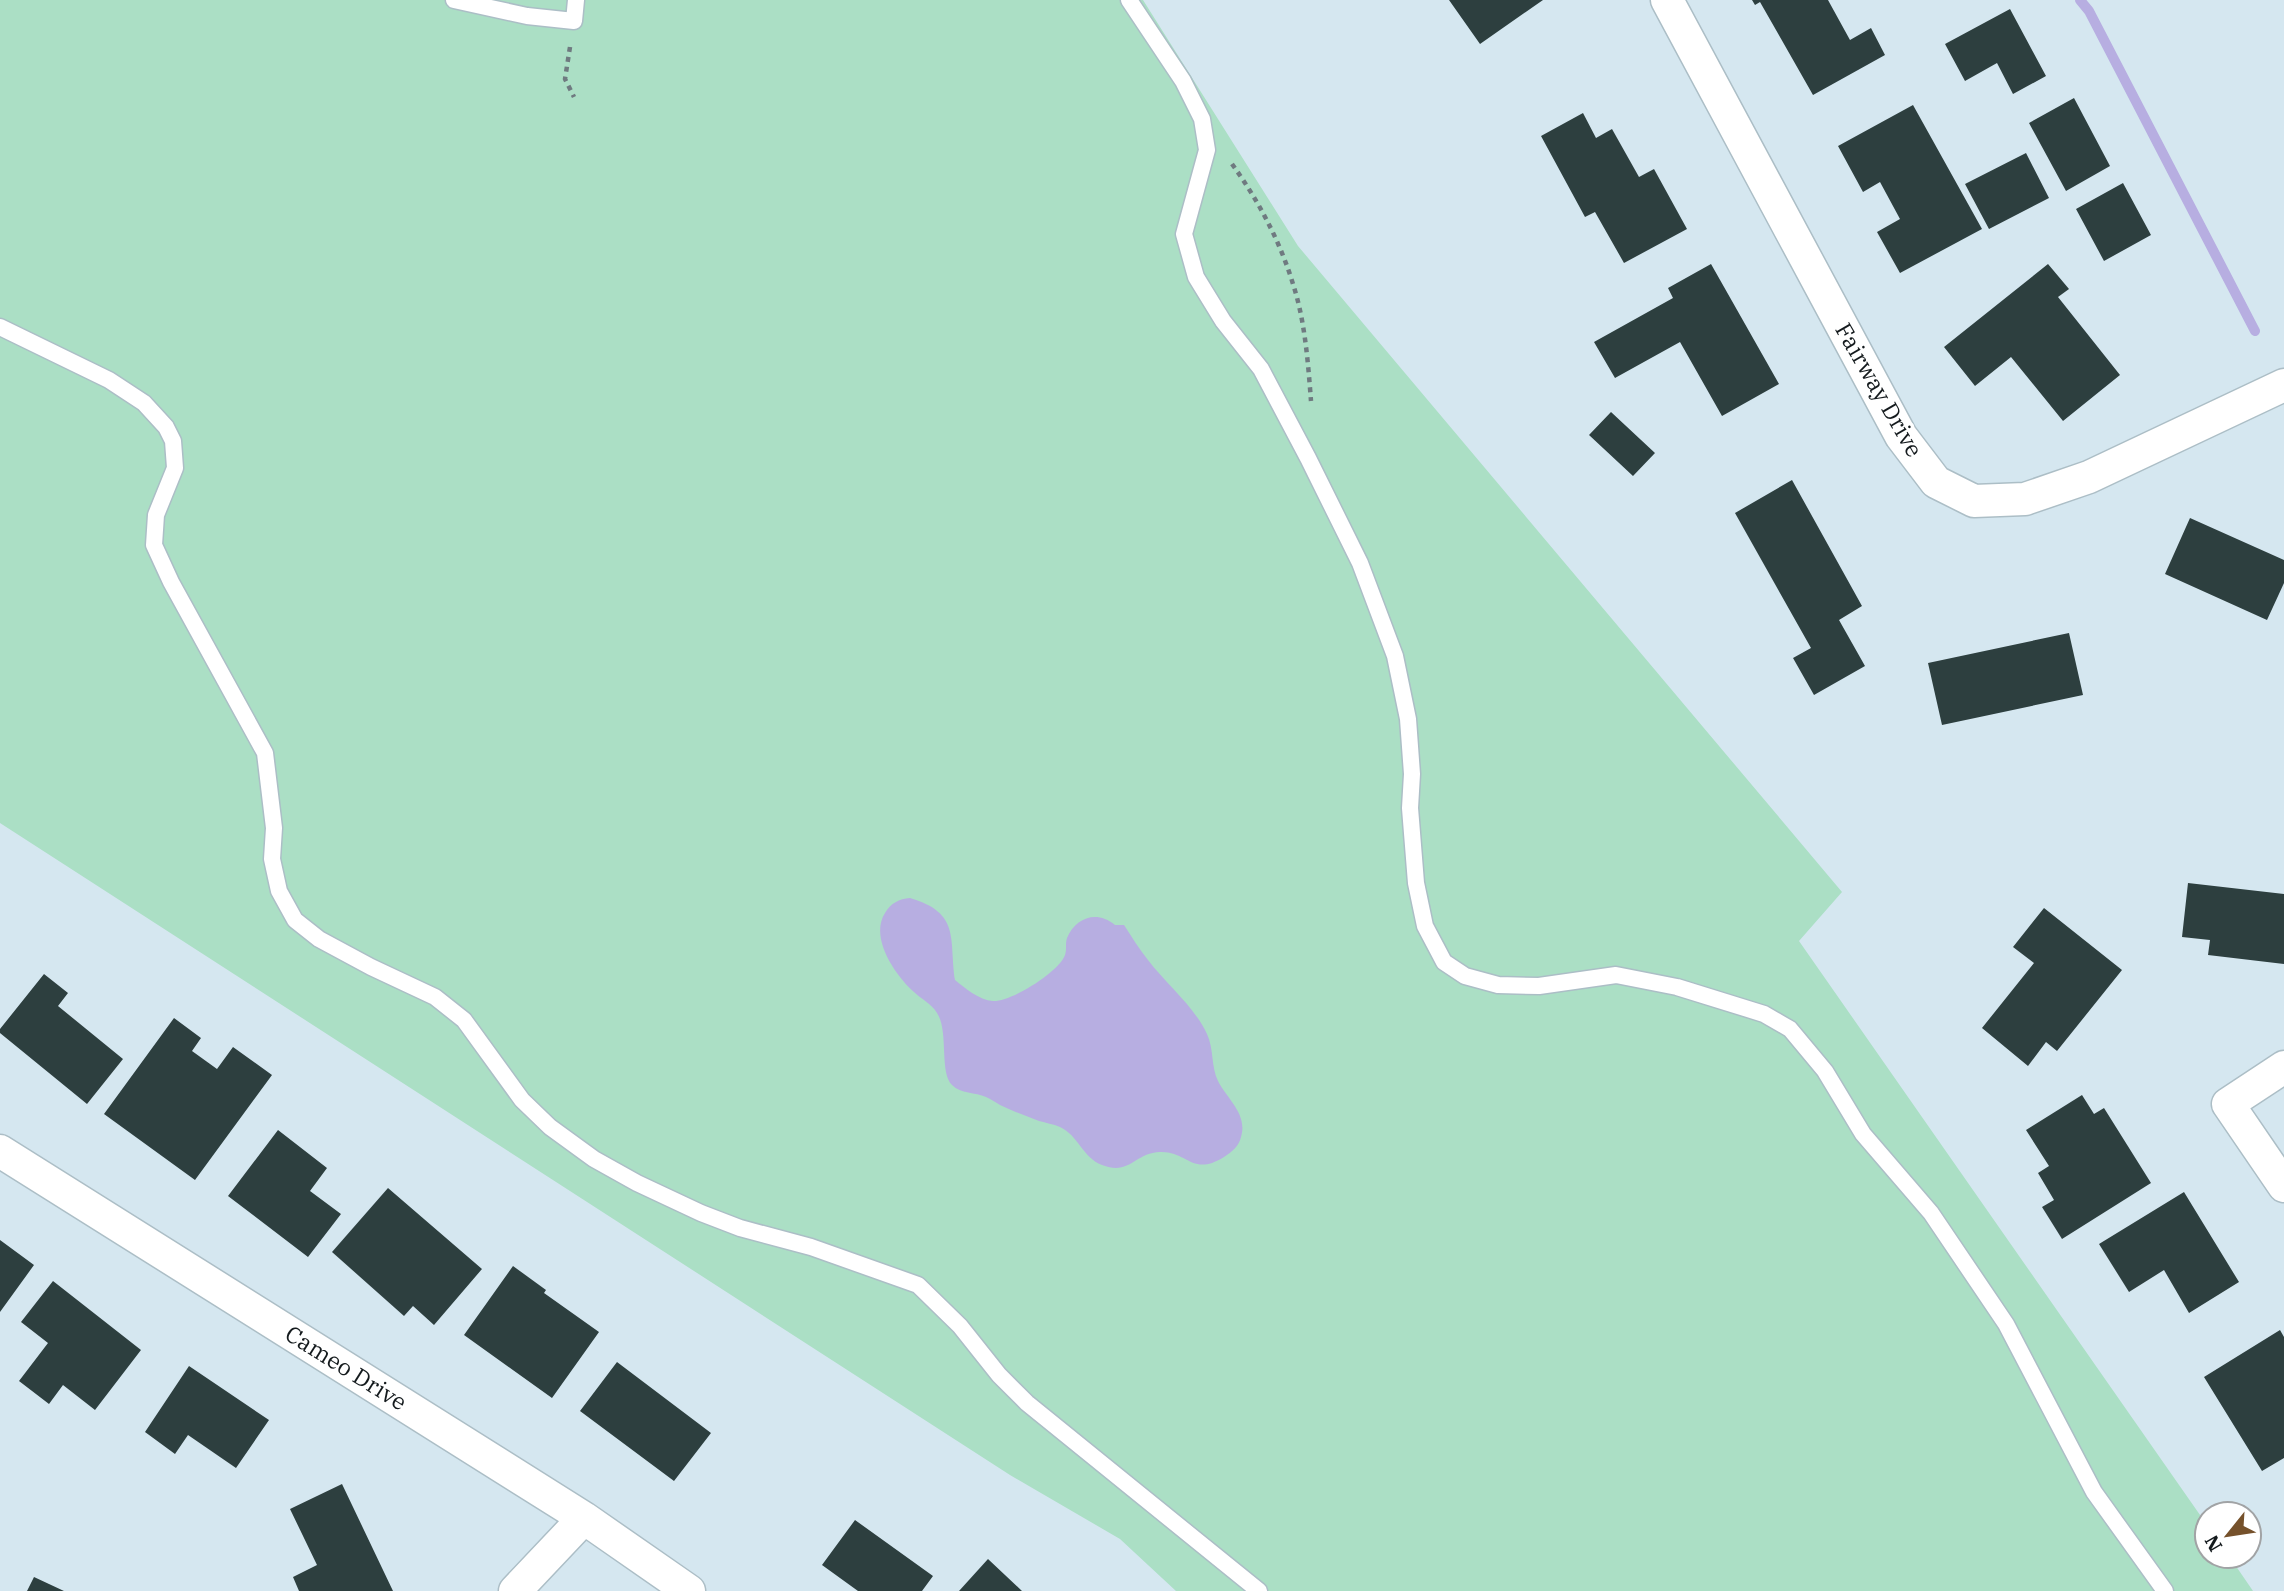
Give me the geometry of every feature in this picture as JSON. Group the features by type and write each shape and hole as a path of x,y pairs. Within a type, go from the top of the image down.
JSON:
{"street":[{"name":"Fairway Drive","path":"1667,0 1901,436 1936,482 1974,501 2025,499 2089,477 2284,385"},
{"path":"2284,1067 2228,1104 2284,1186"},
{"name":"Cameo Drive","path":"0,1151 584,1518 689,1591"},
{"path":"515,1591 584,1518"}],"lane":[{"path":"454,0 527,16 574,21 576,0"},
{"path":"1129,0 1183,81 1202,119 1207,150 1184,234 1196,276 1223,321 1261,369 1308,458 1360,563 1395,656 1408,719 1412,774 1410,808 1416,883 1425,926 1444,962 1465,976 1498,985 1539,986 1616,975 1677,987 1764,1014 1790,1029 1825,1071 1863,1135 1931,1213 2006,1324 2094,1492 2165,1591"},
{"path":"0,327 109,380 145,402 166,427 173,441 175,468 156,515 154,545 171,582 265,753 274,828 272,859 279,891 295,920 319,939 435,997 464,1020 522,1100 550,1127 594,1159 701,1213 740,1228 823,1251 918,1284 960,1326 999,1375 1027,1403 1259,1591"}],"path":[{"path":"573,97 565,79 574,21"},
{"path":"1202,119 1238,172 1275,236 1294,285 1307,348 1312,421 1308,458"}],"green space":[{"path":"0,0 1143,0 1298,246 1842,892 1799,941 2193,1505 2193,1570 2239,1570 2253,1591 1176,1591 1120,1539 1010,1475 0,823"}],"shaded area":[{"path":"910,898 938,911 945,920 952,940 955,980 977,996 993,1001 1011,997 1054,970 1065,955 1066,940 1081,921 1094,917 1108,920 1115,925 1124,925 1148,960 1202,1024 1211,1046 1216,1076 1242,1121 1241,1137 1237,1146 1224,1157 1204,1165 1160,1152 1151,1153 1126,1166 1111,1168 1095,1162 1071,1135 1060,1127 952,1085 946,1071 943,1030 937,1013 900,976 882,945 881,923 885,913 896,902"}],"building":[{"path":"1449,0 1543,0 1480,44"},
{"path":"1752,0 1828,0 1850,40 1871,28 1885,55 1813,95 1760,2 1755,5"},
{"path":"2010,9 2046,76 2013,94 1997,63 1965,81 1945,44"},
{"path":"2074,98 2110,166 2066,191 2029,123"},
{"path":"1913,105 1982,229 1900,273 1877,232 1900,219 1880,182 1863,192 1838,146"},
{"path":"1583,113 1596,138 1612,129 1639,177 1654,169 1687,229 1624,263 1595,212 1585,217 1541,136"},
{"path":"2026,153 2049,198 1989,229 1965,184"},
{"path":"2123,183 2151,235 2104,261 2076,209"},
{"path":"1711,264 1779,384 1722,416 1680,342 1615,378 1594,342 1673,298 1668,288"},
{"path":"2048,264 2069,289 2058,297 2120,375 2063,421 2011,357 1975,386 1944,347"},
{"path":"1611,412 1655,453 1633,476 1589,435"},
{"path":"1792,480 1862,606 1839,620 1865,666 1814,695 1793,658 1811,648 1735,513"},
{"path":"2190,518 2284,560 2284,583 2267,620 2165,574"},
{"path":"2069,633 2083,695 1942,725 1928,663"},
{"path":"2188,883 2284,894 2284,964 2208,955 2210,940 2182,937"},
{"path":"2044,908 2122,970 2057,1051 2046,1042 2028,1066 1982,1028 2034,963 2013,947"},
{"path":"44,974 68,993 58,1006 123,1059 87,1104 0,1033 0,1029"},
{"path":"174,1018 201,1038 192,1051 217,1069 233,1047 272,1075 195,1180 104,1114"},
{"path":"2082,1095 2094,1114 2104,1108 2151,1183 2062,1239 2042,1207 2054,1200 2038,1173 2049,1166 2026,1130"},
{"path":"278,1130 327,1168 310,1191 341,1214 308,1257 228,1196"},
{"path":"388,1188 482,1269 434,1325 413,1306 404,1316 332,1252"},
{"path":"2184,1192 2239,1282 2189,1313 2164,1270 2129,1292 2099,1244"},
{"path":"0,1240 34,1265 0,1312"},
{"path":"513,1266 546,1290 544,1293 599,1332 552,1398 464,1335"},
{"path":"53,1281 141,1350 95,1410 63,1385 49,1404 19,1381 48,1343 21,1322"},
{"path":"2280,1330 2284,1337 2284,1458 2262,1471 2204,1377"},
{"path":"617,1362 711,1433 674,1481 580,1411"},
{"path":"189,1366 269,1420 236,1468 188,1435 175,1454 145,1432"},
{"path":"342,1484 393,1591 299,1591 293,1577 317,1565 290,1509"},
{"path":"855,1520 933,1576 922,1591 858,1591 822,1565"},
{"path":"988,1559 1022,1591 959,1591"},
{"path":"34,1577 64,1591 27,1591"}],"waterway":[{"path":"2080,0 2089,11 2255,331"}]}
